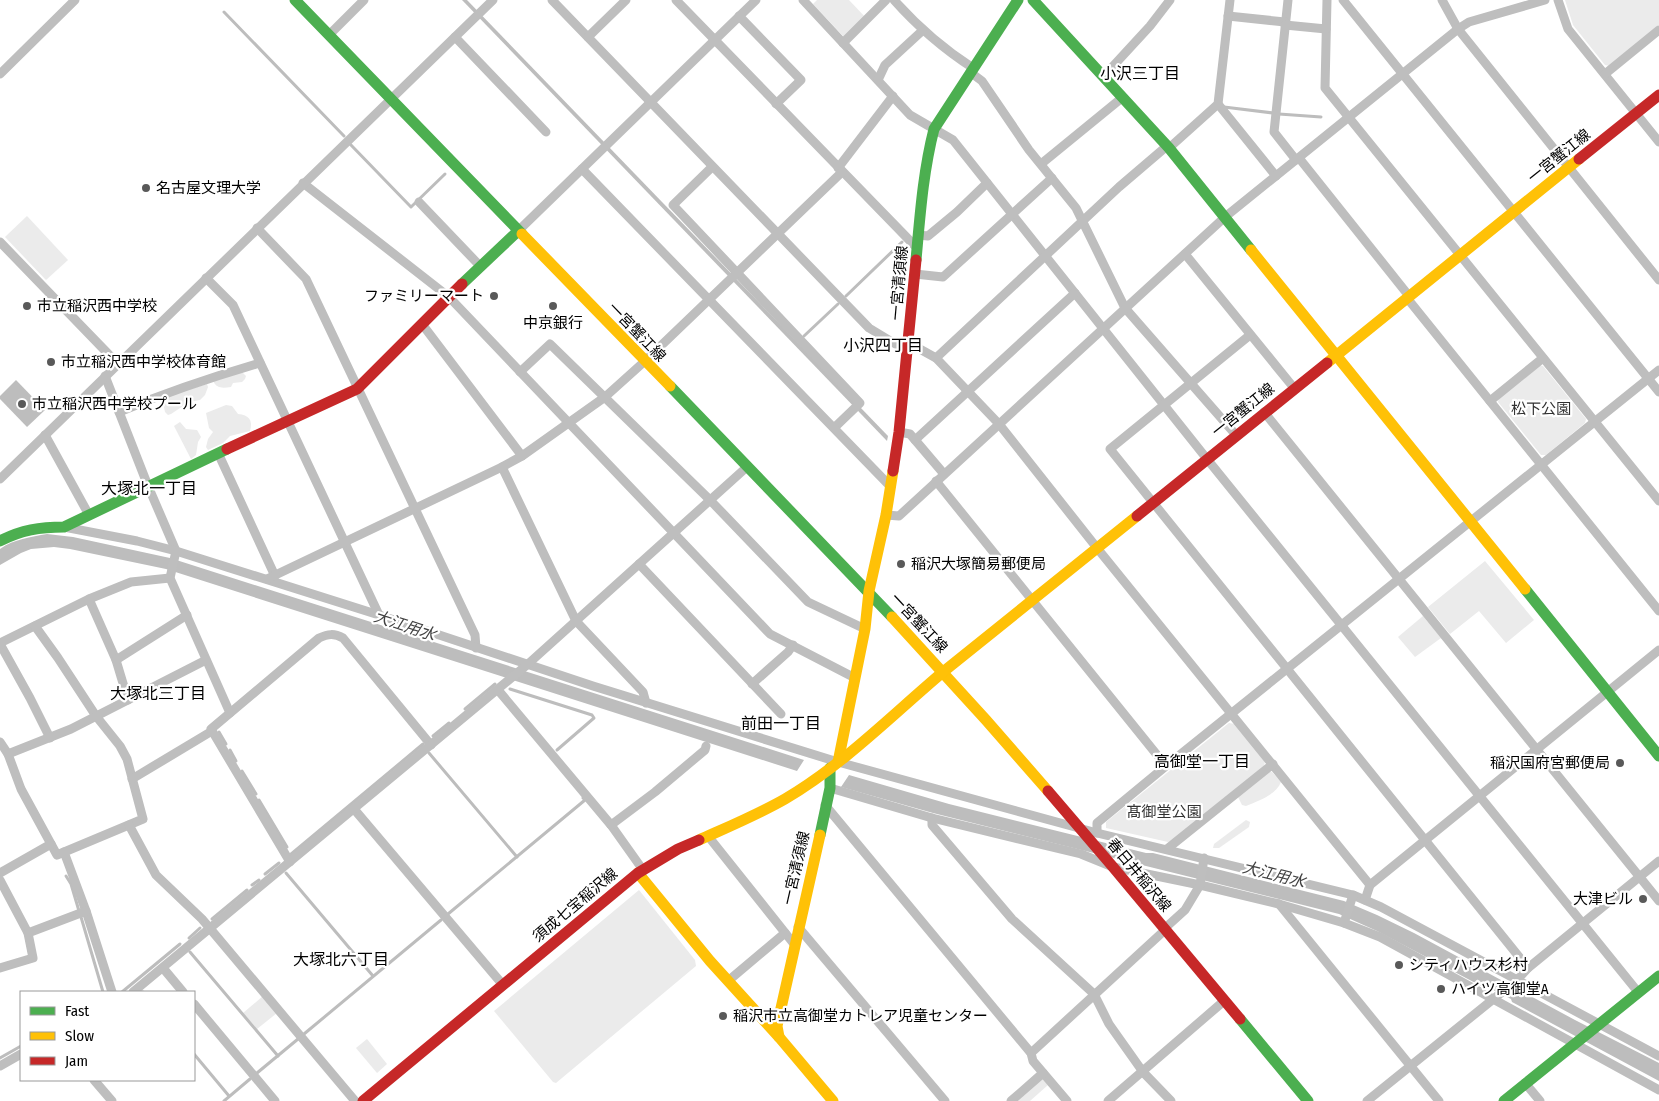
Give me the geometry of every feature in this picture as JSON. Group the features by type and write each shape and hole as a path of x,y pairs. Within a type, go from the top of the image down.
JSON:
{"main road":[{"name":"一宮蟹江線","path":"295,0 870,591 943,672 1659,95"},
{"name":"一宮清須線","path":"779,1037 777,1026 855,678 870,591 886,515 899,432 928,152 934,129 1018,0"},
{"path":"1033,0 1168,147 1226,217 1335,356 1659,756"},
{"path":"0,541 15,533 48,527 64,527 357,389 518,231"},
{"path":"834,765 943,672"},
{"name":"春日井稲沢線","path":"943,672 1113,867 1308,1101"},
{"name":"須成七宝稲沢線","path":"363,1101 640,871 678,849 758,813 786,798 834,765"},
{"path":"640,871 728,981 779,1037 833,1101"},
{"path":"1504,1101 1659,976"}],"street":[{"path":"0,74 75,0"},
{"path":"329,35 364,0"},
{"path":"0,478 494,0"},
{"path":"552,0 869,328 936,358 969,390 999,424 1370,885"},
{"path":"588,38 626,0"},
{"path":"676,0 917,248"},
{"path":"518,231 756,0"},
{"path":"803,0 910,115 953,140 1207,459 1638,992"},
{"path":"843,43 886,0"},
{"path":"894,0 922,31 972,70 982,81 1029,150 1076,208 1125,308 1236,435"},
{"path":"1104,76 1150,26 1170,0"},
{"path":"936,358 1119,187 1218,104 1230,0"},
{"path":"1288,0 1274,132 1298,159 1659,611"},
{"path":"1327,0 1325,88 1659,501"},
{"path":"1343,0 1659,392"},
{"path":"1442,0 1458,28 1659,280"},
{"path":"886,515 899,516 1226,217 1458,28 1469,22 1545,0"},
{"path":"1558,0 1568,29 1659,142"},
{"path":"739,16 801,80 776,104"},
{"path":"1228,16 1326,29"},
{"path":"1605,74 1659,30"},
{"path":"878,80 885,65 922,31"},
{"path":"455,37 546,132"},
{"path":"271,578 502,467 522,456 568,422 605,398 735,276 840,170 893,96"},
{"path":"1041,164 1123,97"},
{"path":"1218,104 1276,176"},
{"path":"712,167 673,205 735,276 800,338 860,403 834,428"},
{"path":"582,168 890,486"},
{"path":"915,274 943,277 1052,178"},
{"path":"918,235 928,236 957,212 987,183"},
{"path":"303,184 449,297 770,634 855,678"},
{"path":"419,202 481,267"},
{"path":"257,228 306,278 474,635 476,648"},
{"path":"0,242 118,364"},
{"path":"1185,254 1294,388"},
{"path":"206,278 233,305 379,614"},
{"path":"915,440 1075,292"},
{"path":"422,324 522,456"},
{"path":"1250,335 1110,449 1528,968"},
{"path":"520,372 550,344 710,500 808,602 864,629"},
{"path":"1490,401 1544,358"},
{"path":"119,412 167,392 260,363"},
{"path":"1097,833 1097,823 1166,766 1659,370"},
{"path":"105,376 175,554 171,576 230,713"},
{"path":"1264,412 1659,901"},
{"path":"899,432 910,434 944,474"},
{"path":"45,435 89,515"},
{"path":"218,453 271,578"},
{"path":"134,991 508,682 748,466"},
{"path":"502,467 576,621 643,692 646,703"},
{"path":"936,481 1166,766"},
{"path":"64,527 137,541 175,554 271,578 379,614 525,667 646,703 834,765 1040,818 1081,831 1167,849 1204,861 1365,900 1381,907 1515,982 1659,1056"},
{"path":"639,564 781,714"},
{"path":"50,738 0,645 2,642 89,599 132,582 171,576"},
{"path":"89,599 116,660 128,700"},
{"path":"116,660 187,615"},
{"path":"0,742 8,754 21,789 57,855 143,820 127,759 120,746 96,716 35,626"},
{"path":"132,779 212,731 211,729 319,638 327,634 343,638 431,745"},
{"path":"752,684 793,646"},
{"path":"1365,900 1370,885 1659,650"},
{"path":"8,754 71,729 206,660"},
{"path":"498,690 611,825 640,871"},
{"path":"212,731 290,862"},
{"path":"611,825 655,792 705,750 706,746"},
{"path":"1167,849 1273,764"},
{"path":"830,788 932,818 1081,854 1113,867 1200,883 1344,921 1380,937 1496,997 1577,1041 1659,1090"},
{"path":"825,805 1031,1053 1033,1061 1067,1101"},
{"path":"354,809 502,985"},
{"path":"932,818 932,825 1012,919 1094,994 1109,1024 1143,1072 1170,1101"},
{"path":"128,825 156,875 210,928 355,1101"},
{"path":"708,836 794,944"},
{"path":"0,873 50,844"},
{"path":"64,852 86,911 112,991"},
{"path":"1031,1053 1185,910 1200,883 1204,861"},
{"path":"1368,1101 1515,982 1528,968 1659,861"},
{"path":"0,880 28,933 33,958 0,968"},
{"path":"1344,921 1352,898"},
{"path":"1279,904 1439,1101"},
{"path":"28,933 86,911"},
{"path":"798,927 945,1101"},
{"path":"728,981 786,933"},
{"path":"163,968 183,991"},
{"path":"1108,1101 1224,1001"},
{"path":"195,1005 275,1101"},
{"path":"0,1066 20,1055"},
{"path":"1011,1101 1043,1072"},
{"path":"95,1081 112,1101"},
{"path":"1526,1083 1540,1101"}],"green space":[{"path":"817,0 849,0 866,18 845,38 813,4"},
{"path":"1565,0 1659,0 1659,25 1610,66 1605,65 1573,25"},
{"path":"27,216 68,260 46,280 5,237"},
{"name":"松下公園","path":"1539,365 1543,366 1586,419 1585,423 1546,455 1541,455 1498,402 1499,398"},
{"path":"242,372 246,376 245,379 242,382 233,383 231,387 218,387 213,381"},
{"path":"207,384 208,387 205,395 200,400 189,402 171,414 168,415 165,412 162,398"},
{"path":"226,405 232,406 238,414 249,419 251,424 250,431 230,436 223,443 208,450 206,447 208,439 213,432 209,428 206,413"},
{"path":"180,422 186,429 197,430 201,437 198,442 196,455 191,459 174,426"},
{"path":"1485,561 1534,620 1506,643 1479,611 1450,634 1428,607"},
{"path":"1423,616 1441,638 1415,657 1398,637"},
{"name":"髙御堂公園","path":"1229,723 1235,724 1265,761 1264,767 1175,839 1168,842 1106,828 1106,822"},
{"path":"1268,772 1272,772 1281,782 1279,787 1261,800 1246,806 1242,805 1238,797"},
{"path":"1246,820 1250,822 1249,827 1219,848 1213,848 1214,844"},
{"path":"639,890 695,960 696,966 556,1083 553,1082 494,1011"},
{"path":"263,996 277,1013 257,1029 243,1013"},
{"path":"367,1039 387,1064 377,1073 356,1048"},
{"path":"1042,1078 1048,1085 1030,1101 1016,1101"}],"shaded area":[{"path":"462,0 467,0 888,436 887,441"},
{"name":"市立稲沢西中学校プール","path":"16,380 45,410 27,427 0,399 0,396"},
{"path":"47,534 73,537 170,558 804,760 797,771 166,569 54,547 31,549 0,565 0,549 29,537"},
{"path":"849,775 949,804 1344,901 1414,933 1659,1063 1659,1081 1512,1002 1511,999 1485,986 1483,987 1377,931 1339,914 933,813 841,787"}],"waterway":[{"path":"224,12 344,136"},
{"path":"1224,107 1273,113"},
{"path":"1279,114 1321,117"},
{"path":"350,144 411,207 445,174"},
{"path":"846,296 902,242"},
{"path":"804,336 838,304"},
{"path":"465,709 495,684"},
{"path":"510,689 592,715 594,718 557,750"},
{"path":"433,736 449,723"},
{"path":"219,732 226,744"},
{"path":"290,855 423,744"},
{"path":"230,750 236,761"},
{"path":"429,753 517,857"},
{"path":"242,771 256,794"},
{"path":"448,914 585,800 583,798"},
{"path":"259,800 287,847"},
{"path":"265,874 279,863"},
{"path":"286,873 373,976"},
{"path":"66,876 71,884 79,911"},
{"path":"252,885 259,880"},
{"path":"212,919 247,890"},
{"path":"81,917 103,991"},
{"path":"304,1034 441,920"},
{"path":"189,938 200,928"},
{"path":"123,991 180,944"},
{"path":"190,952 278,1056"},
{"path":"257,1073 298,1039"},
{"path":"0,1058 20,1047"},
{"path":"195,1055 229,1096"},
{"path":"224,1101 250,1079"}],"traffic: fast":[{"path":"295,0 522,234"},
{"path":"916,260 925,178 934,129 1018,0"},
{"path":"1033,0 1169,148 1251,250"},
{"path":"462,284 518,231"},
{"path":"670,386 892,617"},
{"path":"0,541 15,534 31,530 64,527 227,449"},
{"path":"1525,589 1659,756"},
{"path":"820,835 830,788 830,768"},
{"path":"1504,1101 1659,976"},
{"path":"1240,1019 1308,1101"}],"traffic: slow":[{"path":"1327,363 1579,159"},
{"path":"522,234 670,386"},
{"path":"1251,250 1525,589"},
{"path":"838,762 865,629 869,591 886,515 893,471"},
{"path":"943,672 1137,516"},
{"path":"892,617 1048,791"},
{"path":"699,840 764,810 806,786 867,739 943,672"},
{"path":"779,1037 777,1026 820,835"},
{"path":"638,873 710,961 779,1037 833,1101"}],"traffic: jam":[{"path":"1579,159 1659,95"},
{"path":"893,471 899,432 916,260"},
{"path":"227,449 357,389 462,284"},
{"path":"1137,516 1327,363"},
{"path":"1048,791 1240,1019"},
{"path":"363,1101 638,873 678,849 699,840"}],"place":[{"name":"名古屋文理大学","path":"146,188"},
{"name":"ファミリーマート","path":"494,296"},
{"name":"市立稲沢西中学校","path":"27,306"},
{"name":"中京銀行","path":"553,306"},
{"name":"市立稲沢西中学校体育館","path":"51,362"},
{"name":"市立稲沢西中学校プール","path":"22,404"},
{"name":"稲沢大塚簡易郵便局","path":"901,564"},
{"name":"稲沢国府宮郵便局","path":"1620,763"},
{"name":"大津ビル","path":"1643,899"},
{"name":"シティハウス杉村","path":"1399,965"},
{"name":"ハイツ高御堂A","path":"1441,989"},
{"name":"稲沢市立高御堂カトレア児童センター","path":"723,1016"}],"district":[{"name":"小沢三丁目","path":"1140,73"},
{"name":"小沢四丁目","path":"883,345"},
{"name":"大塚北一丁目","path":"149,488"},
{"name":"大塚北三丁目","path":"158,693"},
{"name":"前田一丁目","path":"781,723"},
{"name":"高御堂一丁目","path":"1202,761"},
{"name":"大塚北六丁目","path":"341,959"}],"water label":[{"name":"大江用水","path":"405,625"},
{"name":"大江用水","path":"1274,874"}]}
